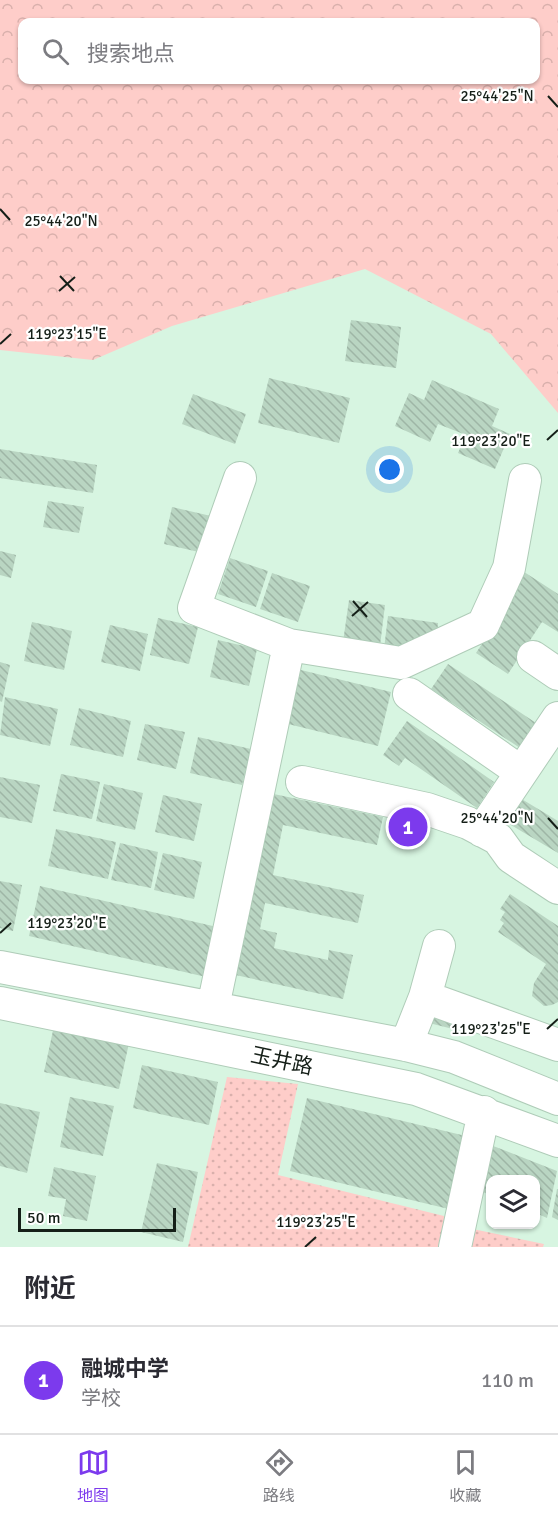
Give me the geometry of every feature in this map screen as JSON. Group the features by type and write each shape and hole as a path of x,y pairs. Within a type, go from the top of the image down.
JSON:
{"street":[{"path":"240,478 194,608 289,645 400,663 483,626 509,568 525,480"},
{"path":"213,1007 289,645"},
{"path":"409,694 521,772"},
{"path":"482,831 558,718"},
{"path":"303,782 427,809 468,823 498,839 511,857 558,888"},
{"path":"406,1045 425,997 439,946"},
{"name":"玉井路","path":"0,967 406,1045 454,1058 558,1099"},
{"path":"425,997 554,1036"},
{"name":"玉井路","path":"0,1003 416,1089 484,1112 558,1142"},
{"path":"456,1247 484,1112"}],"green space":[{"path":"0,0 558,0 558,413 491,334 365,269 172,326 93,360 0,350"},
{"path":"227,1077 298,1084 278,1175 444,1216 468,1228 544,1244 543,1247 188,1247"}],"building":[{"path":"351,320 401,327 396,368 345,361"},
{"path":"269,378 350,398 339,443 258,423"},
{"path":"432,380 499,409 492,426 510,434 495,469 458,453 466,435 438,424 430,442 395,426 409,393 424,400"},
{"path":"193,394 246,414 235,444 182,424"},
{"path":"0,449 97,465 93,493 0,478"},
{"path":"48,501 84,507 79,533 43,527"},
{"path":"172,507 211,516 203,553 164,544"},
{"path":"0,551 16,555 11,578 0,575"},
{"path":"230,558 268,571 256,607 218,594"},
{"path":"518,568 558,594 558,632 542,622 508,674 476,653 510,601"},
{"path":"272,573 310,586 298,622 260,609"},
{"path":"349,600 385,605 379,654 342,649"},
{"path":"388,616 438,623 437,637 405,647 384,649"},
{"path":"158,618 198,627 189,664 150,655"},
{"path":"32,622 72,631 64,670 24,661"},
{"path":"110,625 148,634 140,671 101,662"},
{"path":"218,640 257,649 249,686 210,677"},
{"path":"0,662 10,665 2,702 0,701"},
{"path":"448,664 542,727 526,752 431,689"},
{"path":"301,670 391,692 378,746 288,724"},
{"path":"5,697 58,709 50,746 0,735"},
{"path":"79,708 131,721 123,757 70,745"},
{"path":"407,721 494,782 477,808 405,758 399,766 383,755"},
{"path":"145,724 185,732 176,769 137,760"},
{"path":"198,737 251,749 242,785 190,773"},
{"path":"61,774 100,782 92,819 53,811"},
{"path":"0,777 40,785 32,823 0,817"},
{"path":"104,784 143,793 135,830 96,821"},
{"path":"269,793 383,817 377,845 283,825 273,875 364,895 358,923 265,903 260,929 277,933 274,948 328,960 329,950 353,955 343,999 231,974"},
{"path":"163,795 202,804 194,841 155,832"},
{"path":"520,798 558,821 558,853 506,822"},
{"path":"56,829 116,842 108,879 48,866"},
{"path":"120,843 158,852 151,888 111,880"},
{"path":"163,853 202,862 194,899 154,890"},
{"path":"0,881 22,885 13,931 0,928"},
{"path":"40,886 217,927 206,977 29,936"},
{"path":"510,894 558,926 558,1002 552,1005 544,1006 532,996 534,983 546,964 498,932 504,923 500,920 505,912 500,909"},
{"path":"433,1008 460,1015 457,1030 429,1023"},
{"path":"54,1026 129,1043 119,1089 44,1072"},
{"path":"142,1065 218,1082 209,1125 133,1108"},
{"path":"70,1097 114,1106 103,1156 60,1147"},
{"path":"307,1098 470,1137 453,1210 290,1171"},
{"path":"0,1103 40,1112 27,1173 0,1166"},
{"path":"483,1142 557,1171 547,1218 540,1215 540,1175 486,1175 486,1193 476,1189"},
{"path":"157,1163 198,1172 183,1242 141,1232"},
{"path":"54,1167 96,1176 87,1221 63,1216 66,1199 48,1196"},
{"path":"558,1189 558,1220 552,1217"}],"place":[{"name":"融城中学","path":"408,827"}]}
